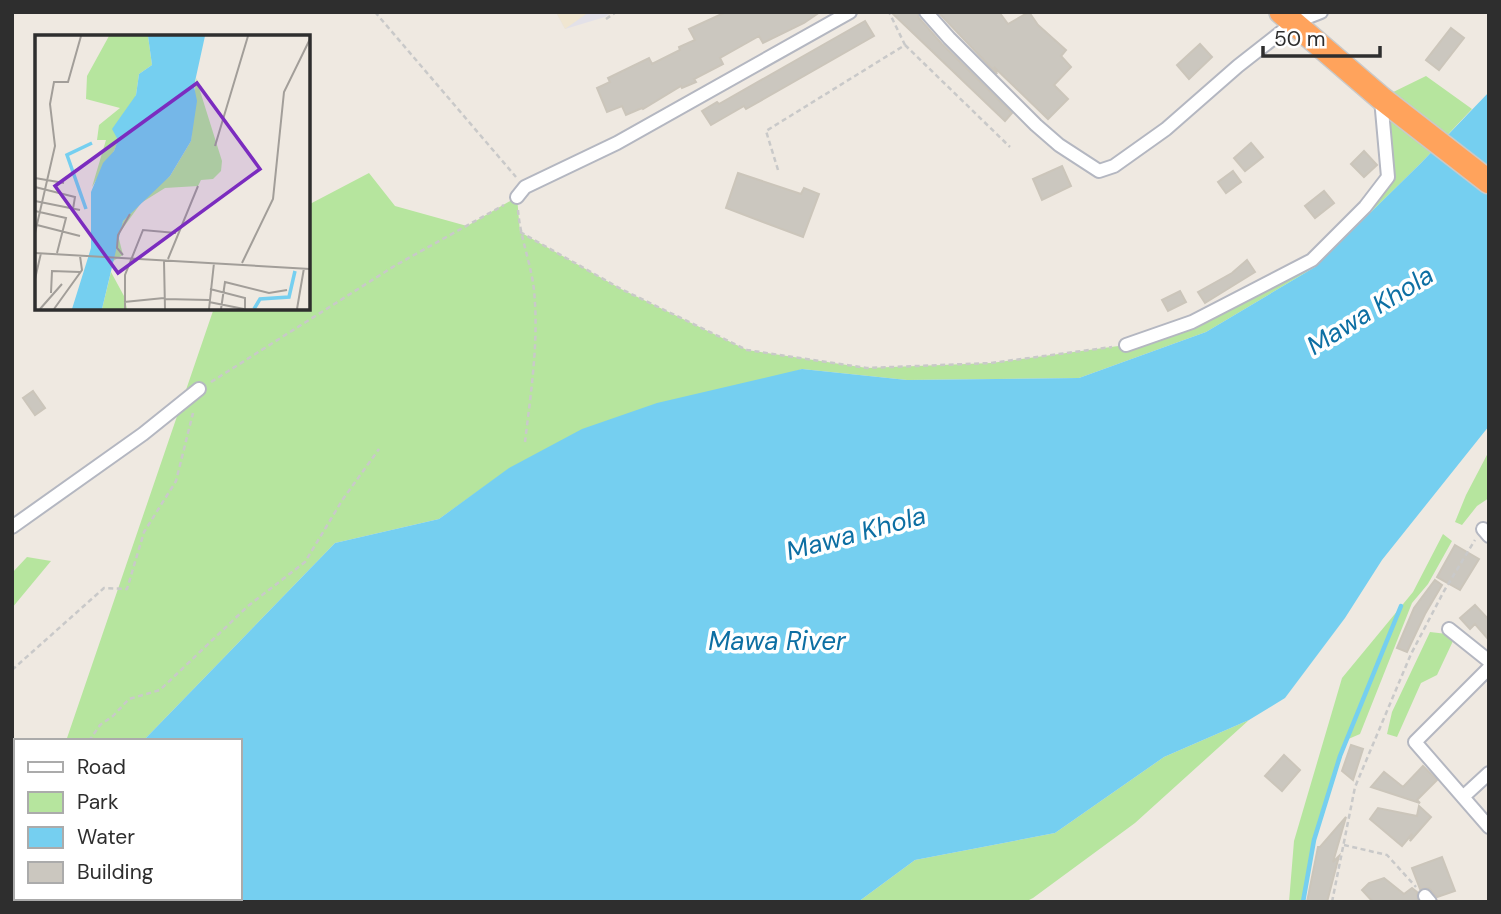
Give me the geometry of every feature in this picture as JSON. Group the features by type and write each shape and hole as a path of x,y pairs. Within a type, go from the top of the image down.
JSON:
{"highway":[{"path":"1287,18 1388,104 1489,182"}],"street":[{"path":"521,192 617,144 850,12"},
{"path":"926,12 1036,125 1059,145 1099,171 1114,166 1166,129 1287,18 1321,12"},
{"path":"1126,345 1192,323 1312,260 1365,207 1388,177 1388,104"},
{"path":"12,527 143,434 199,389"},
{"path":"1449,629 1489,661"},
{"path":"1489,668 1415,742 1489,827"},
{"path":"1464,796 1489,773"}],"path":[{"path":"375,12 521,192 519,232 534,288 536,352 525,442"},
{"path":"606,19 616,12"},
{"path":"889,12 905,45 1010,147"},
{"path":"778,170 766,131 905,45"},
{"path":"12,670 104,588 127,589 144,532 176,481 199,389 396,265 521,192"},
{"path":"519,232 621,289 747,350 867,368 991,363 1126,345"},
{"path":"90,739 100,725 129,699 160,690 248,606 304,562 343,499 379,449"},
{"path":"1332,902 1355,787 1411,654 1444,591 1486,532"},
{"path":"1344,845 1387,855 1427,899"}],"shaded area":[{"path":"556,12 612,12 605,17 565,29"},
{"path":"556,12 589,12 565,29"}],"green space":[{"path":"1426,76 1472,109 1315,267 1206,332 1079,378 907,380 802,369 509,469 439,519 335,543 145,739 67,739 213,310 310,310 310,204 369,173 395,206 467,226 517,197 520,232 621,289 747,350 867,368 991,363 1126,345 1149,339 1312,260 1388,177 1381,98"},
{"path":"1489,451 1489,498 1477,506 1462,525 1455,522"},
{"path":"1443,534 1452,541 1428,584 1412,603 1360,734 1346,740 1338,760 1320,820 1303,902 1289,902 1294,841 1342,678 1413,592"},
{"path":"27,557 51,561 12,608 12,573"},
{"path":"1430,632 1447,634 1453,641 1437,675 1421,683 1397,737 1387,734 1392,712"},
{"path":"1249,720 1135,823 1025,902 858,902 915,860 1055,833 1164,757"}],"water":[{"name":"Mawa River","path":"1489,92 1489,426 1382,560 1345,618 1285,698 1249,720 1164,757 1055,833 915,860 858,902 45,902 242,900 242,739 145,739 335,543 439,519 509,468 582,429 657,403 802,369 907,380 1079,378 1206,332 1315,267"}],"building":[{"path":"726,12 820,12 763,43 759,36 720,58 723,64 694,79 696,82 682,88 681,86 643,109 626,115 622,106 607,112 597,88 610,82 608,78 649,58 652,64 680,50 679,47 695,40 689,29"},
{"path":"891,12 917,12 919,18 942,44 1012,113 1005,121"},
{"path":"938,12 999,12 1008,24 1029,12 1038,25 1066,50 1061,56 1071,67 1054,85 1068,99 1048,119 994,67 997,74"},
{"path":"865,21 874,36 746,109 744,106 711,125 702,111 717,102 719,104"},
{"path":"1451,28 1464,38 1439,70 1426,60"},
{"path":"1200,44 1212,57 1189,79 1177,65"},
{"path":"1251,143 1263,157 1245,171 1234,158"},
{"path":"1364,151 1377,165 1364,177 1351,164"},
{"path":"1062,166 1071,186 1042,200 1033,179"},
{"path":"1233,171 1241,182 1226,193 1218,182"},
{"path":"738,173 801,194 804,188 819,194 803,237 726,208"},
{"path":"1324,191 1334,203 1315,218 1305,206"},
{"path":"1247,260 1255,272 1205,303 1198,292 1232,273"},
{"path":"1180,291 1186,302 1168,311 1162,300"},
{"path":"33,391 45,408 35,415 23,398"},
{"path":"1455,545 1479,559 1460,590 1437,577"},
{"path":"1435,580 1442,585 1407,652 1397,648 1414,608"},
{"path":"1475,605 1489,620 1489,640 1475,624 1470,629 1460,618"},
{"path":"1351,745 1363,749 1353,780 1342,771"},
{"path":"1284,755 1300,770 1282,791 1265,776"},
{"path":"1423,766 1437,780 1417,800 1420,803 1371,787 1384,772 1403,787"},
{"path":"1419,806 1431,817 1410,841 1412,834 1402,846 1370,819 1378,808 1417,816"},
{"path":"1346,817 1333,862 1339,856 1327,902 1307,902 1318,847"},
{"path":"1442,857 1455,891 1437,897 1429,888 1420,889 1412,868"},
{"path":"1384,878 1404,894 1412,888 1417,892 1418,902 1373,902 1362,890 1369,883"}],"waterway":[{"path":"1303,902 1314,840 1340,756 1401,606"}],"water label":[{"name":"Mawa Khola","path":"1370,310"},
{"name":"Mawa Khola","path":"856,533"}]}
